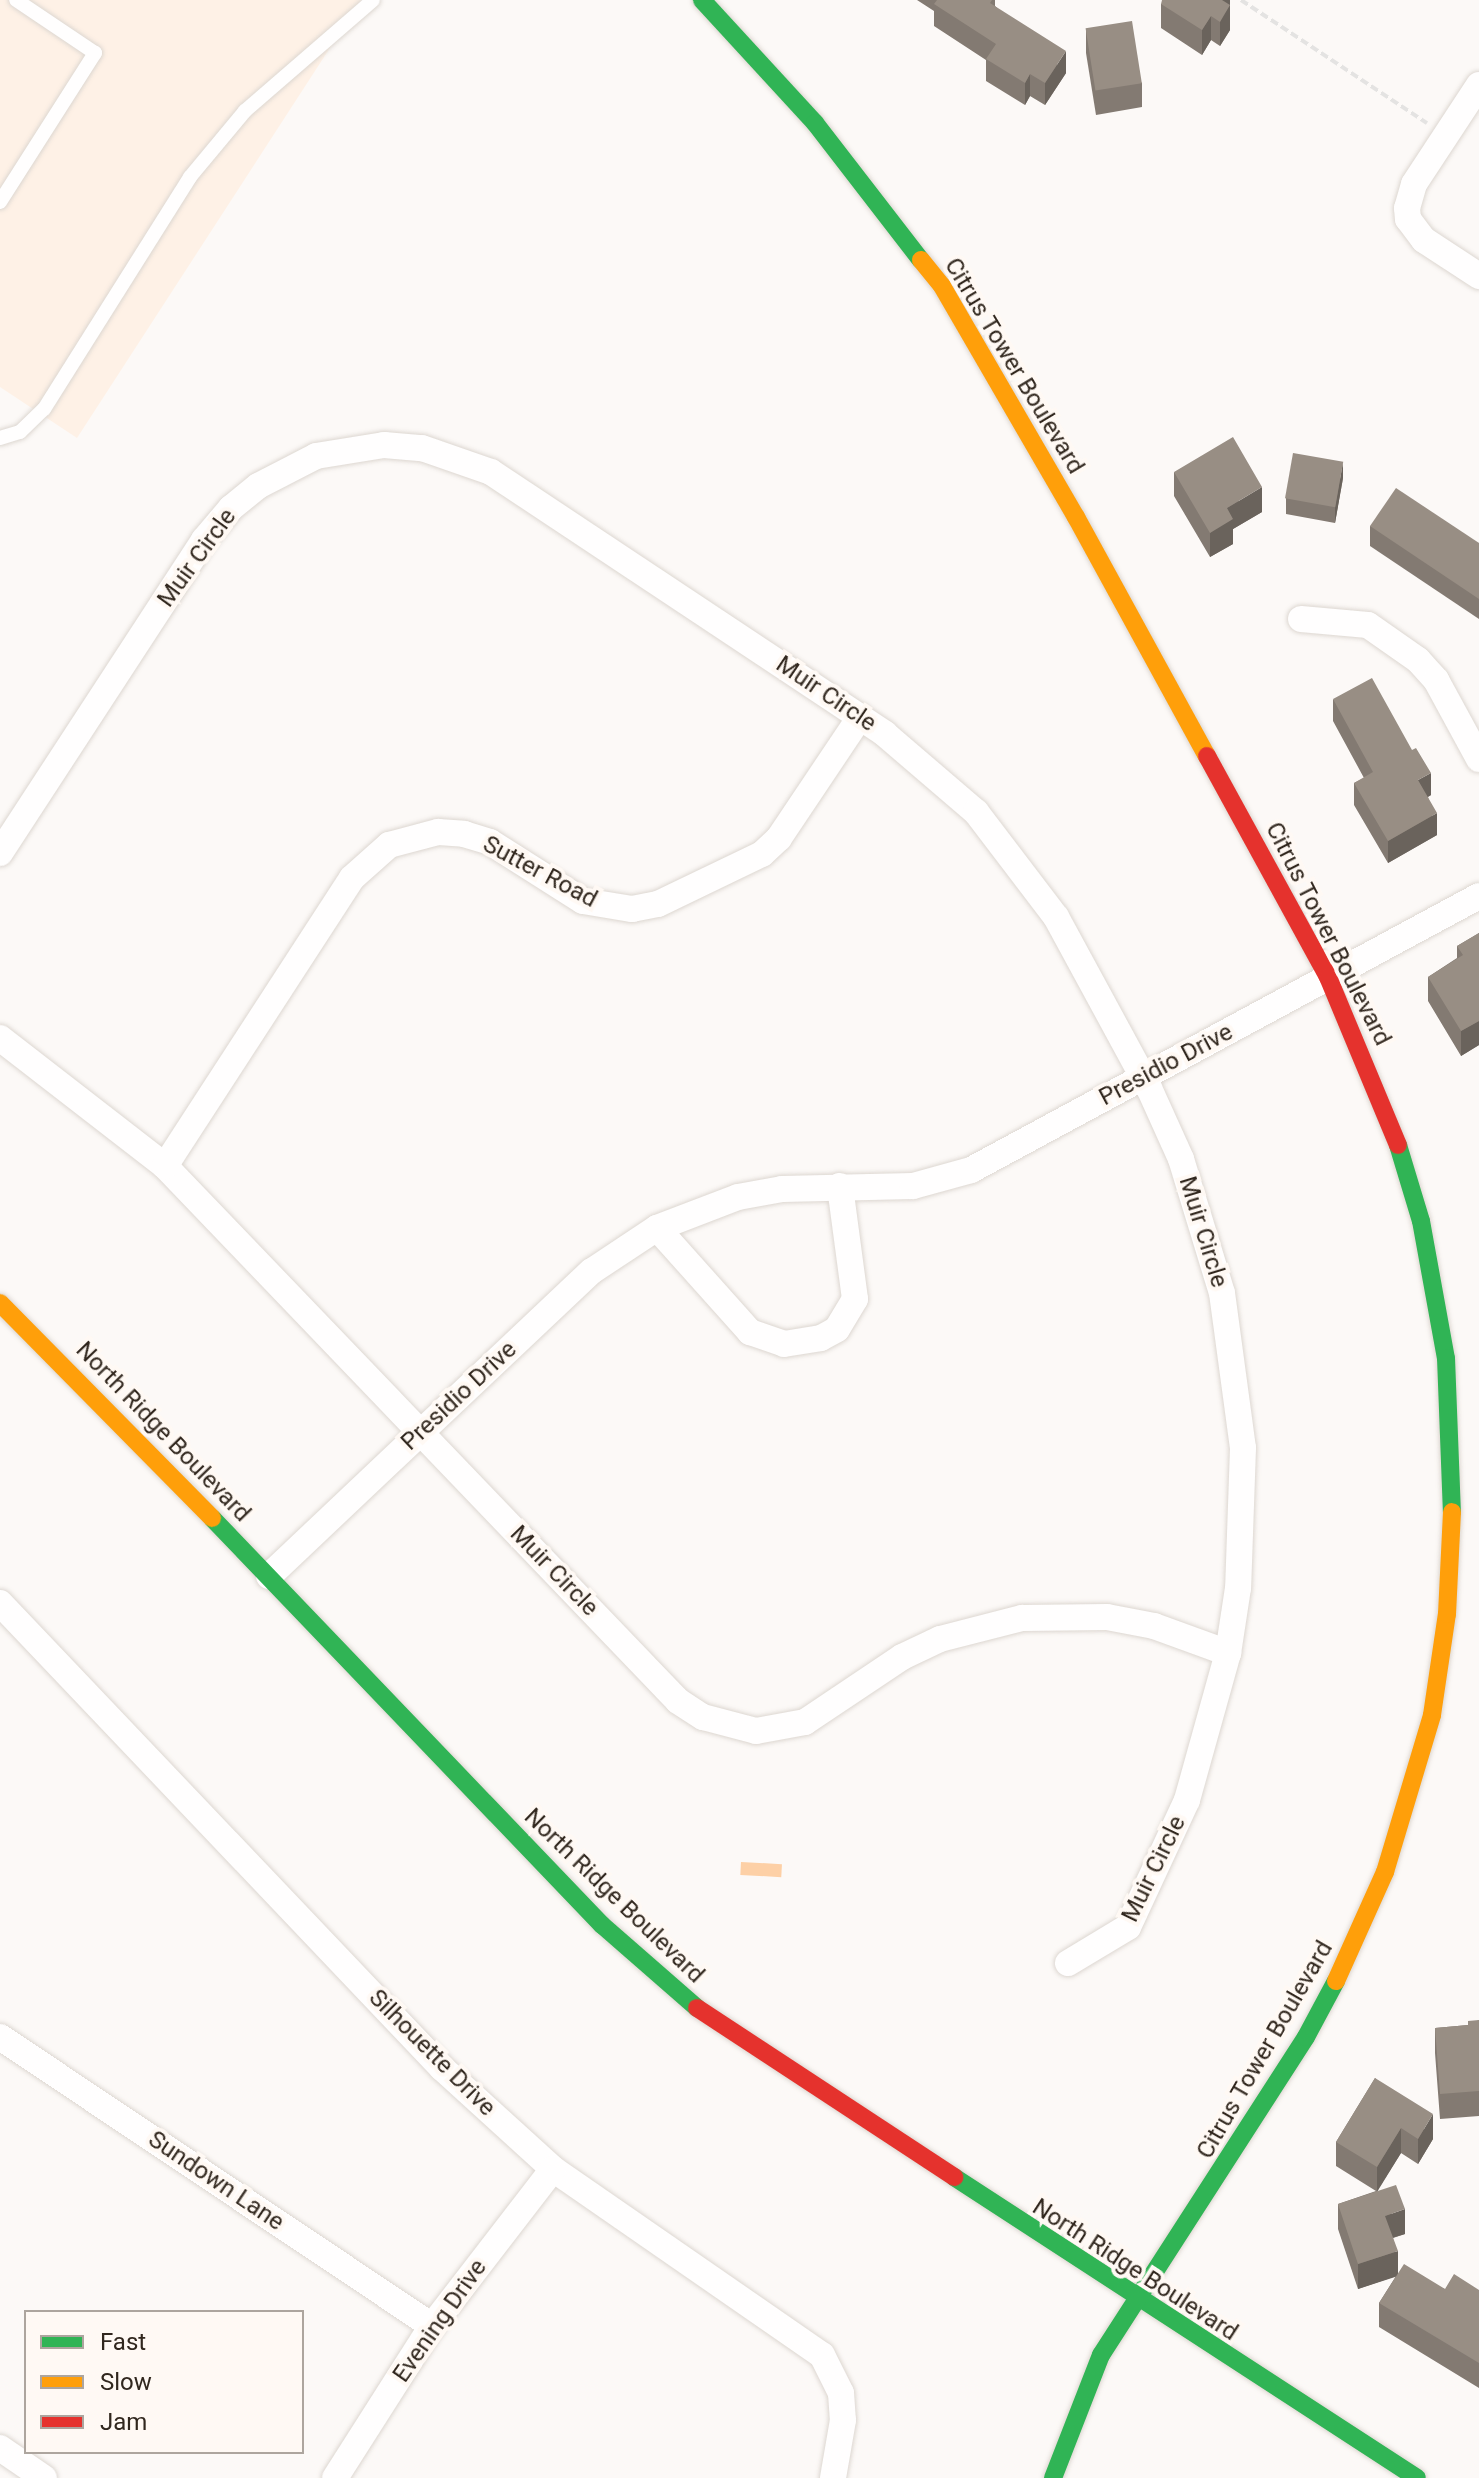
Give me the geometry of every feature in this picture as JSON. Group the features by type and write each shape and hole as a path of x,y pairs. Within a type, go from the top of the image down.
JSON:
{"main road":[{"name":"Citrus Tower Boulevard","path":"702,0 815,123 942,286 1076,517 1328,977 1399,1148 1436,1294 1452,1443 1447,1614 1432,1715 1411,1792 1353,1949 1248,2132 1101,2355 1073,2416 1053,2478"},
{"name":"North Ridge Boulevard","path":"0,1303 269,1576 602,1925 664,1982 714,2022 1137,2300 1417,2478"}],"street":[{"path":"1479,85 1409,194 1408,219 1424,240 1479,276"},
{"name":"Muir Circle","path":"0,853 204,540 231,508 284,470 350,448 422,448 491,472 860,717 928,767 1019,863 1056,917 1143,1078 1202,1218 1236,1370 1243,1510 1228,1653 1197,1771 1157,1872 1128,1927 1068,1963"},
{"path":"1301,619 1368,625 1418,660 1436,680 1479,759"},
{"name":"Sutter Road","path":"165,1166 352,878 389,845 425,834 464,834 490,842 583,901 632,909 658,904 762,854 779,838 860,717"},
{"name":"Presidio Drive","path":"269,1576 592,1271 657,1228 738,1197 840,1186 913,1186 944,1181 1143,1078 1479,896"},
{"name":"Muir Circle","path":"0,1038 165,1166 678,1701 730,1728 768,1730 805,1722 902,1657 980,1626 1022,1618 1107,1617 1154,1626 1228,1653"},
{"path":"657,1228 750,1332 784,1344 821,1338 837,1329 855,1299 840,1186"},
{"name":"Silhouette Drive","path":"0,1603 442,2068 553,2169 822,2355 841,2393 843,2420 833,2478"},
{"name":"Sundown Lane","path":"0,2037 432,2326"},
{"name":"Evening Drive","path":"335,2478 432,2326 553,2169"},
{"path":"0,2448 44,2478"}],"lane":[{"path":"0,202 95,53 16,0"},
{"path":"0,438 20,432 44,409 190,177 245,111 373,0"}],"path":[{"path":"1241,0 1446,135"}],"shaded area":[{"path":"0,0 361,0 77,438 0,387"},
{"path":"741,1862 782,1864 781,1877 740,1875"}],"building":[{"path":"937,0 992,0 990,3 1066,51 1045,83 1030,74 1025,83 986,59 996,44 934,4"},
{"path":"1162,0 1222,0 1230,5 1220,22 1211,16 1202,30 1161,4"},
{"path":"1132,21 1142,83 1095,91 1086,28"},
{"path":"1233,437 1262,487 1227,508 1233,519 1210,533 1174,472"},
{"path":"1293,453 1343,462 1335,507 1285,498"},
{"path":"1396,488 1479,543 1479,599 1370,526"},
{"path":"1372,678 1412,750 1416,748 1431,773 1418,780 1437,813 1388,841 1354,783 1373,772 1333,699"},
{"path":"1479,933 1479,1021 1461,1031 1428,977 1463,955 1457,946"},
{"path":"1479,2020 1479,2091 1440,2094 1435,2028 1468,2025 1468,2021"},
{"path":"1375,2078 1433,2114 1418,2139 1401,2128 1377,2167 1336,2142"},
{"path":"1396,2185 1405,2209 1385,2216 1398,2251 1358,2264 1338,2204"},
{"path":"1404,2264 1445,2289 1454,2274 1479,2290 1479,2363 1379,2303"}],"traffic: fast":[{"path":"702,0 815,123 921,260"},
{"path":"1398,1145 1421,1221 1446,1358 1452,1512"},
{"path":"212,1518 602,1925 697,2008"},
{"path":"1053,2478 1101,2355 1306,2037 1336,1981"},
{"path":"954,2177 1417,2478"}],"traffic: slow":[{"path":"921,260 942,286 1076,517 1207,756"},
{"path":"0,1303 212,1518"},
{"path":"1336,1981 1385,1872 1432,1715 1447,1614 1452,1512"}],"traffic: jam":[{"path":"1207,756 1328,977 1398,1145"},
{"path":"697,2008 954,2177"}]}
